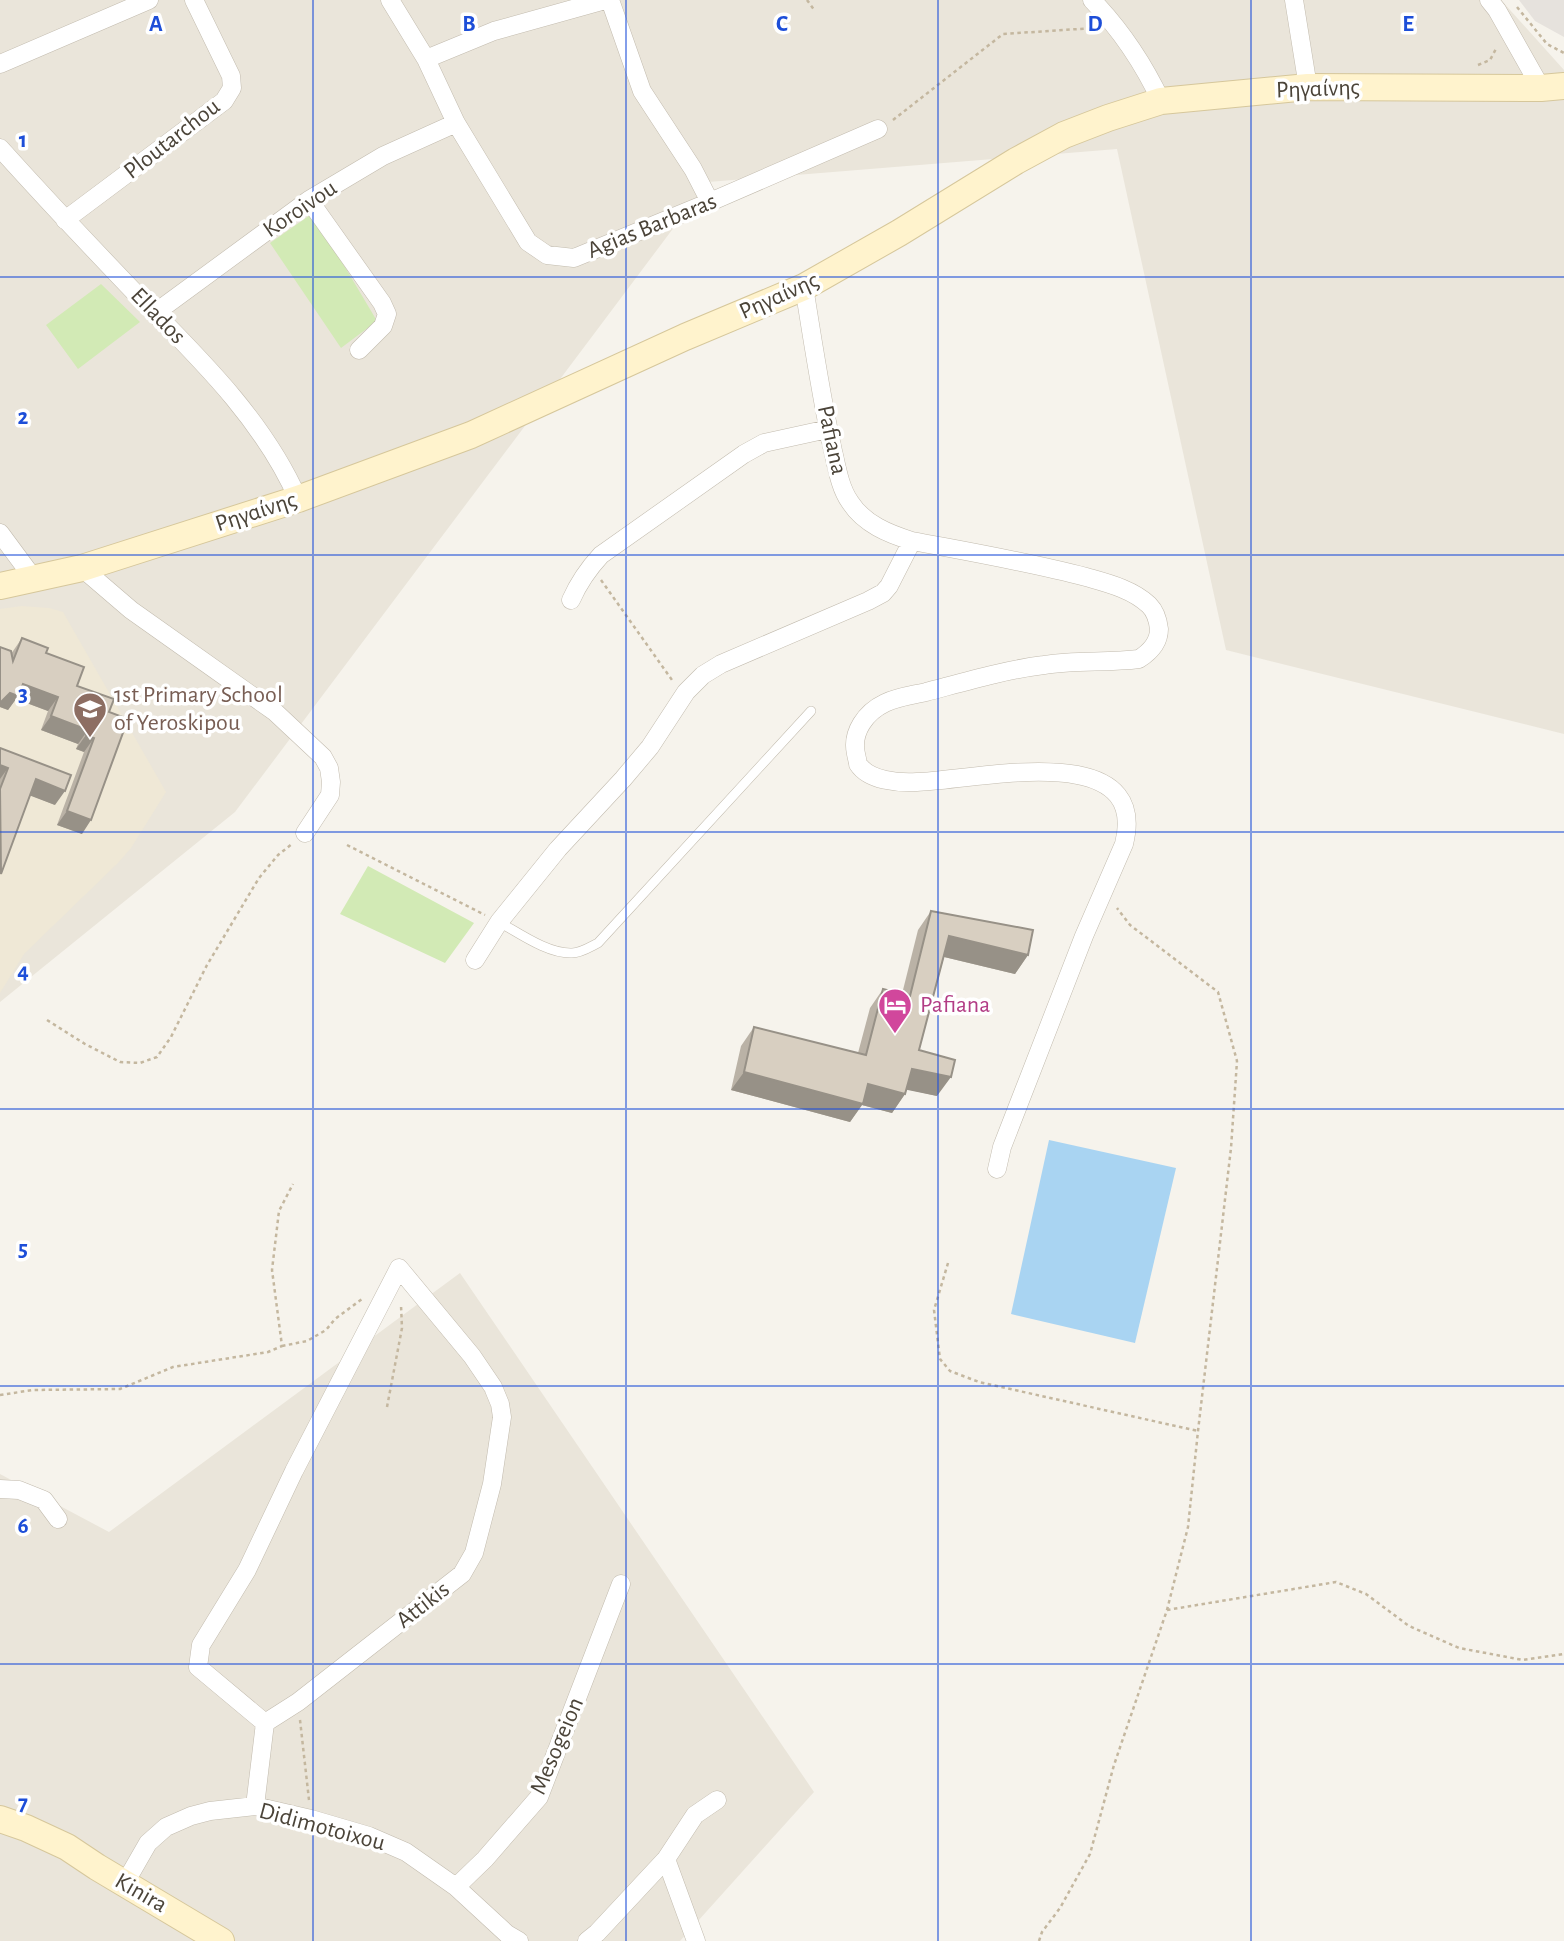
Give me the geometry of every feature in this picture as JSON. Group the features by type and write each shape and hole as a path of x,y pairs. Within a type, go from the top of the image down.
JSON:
{"street":[{"path":"0,64 149,0"},
{"name":"Ploutarchou","path":"65,220 223,101 232,88 231,76 194,0"},
{"name":"Agias Barbaras","path":"390,0 426,59 456,123 528,242 547,255 573,258 878,130"},
{"path":"426,59 494,31 607,0 642,91 693,169 710,202"},
{"path":"1092,0 1148,73 1161,101"},
{"path":"1294,0 1308,87"},
{"path":"1489,0 1552,87"},
{"name":"Ρηγαίνης","path":"0,586 82,568 298,499 471,435 685,337 804,287 900,233 1016,161 1065,135 1108,118 1161,101 1308,87 1552,87"},
{"name":"Koroivou","path":"155,313 309,200 383,156 456,123"},
{"name":"Ellados","path":"0,148 65,220 203,362 243,411 283,468 298,499"},
{"path":"309,200 387,314 383,326 359,350"},
{"name":"Pafiana","path":"804,287 828,429 841,482 849,502 860,515 892,535 912,541 1044,566 1117,586 1149,604 1158,622 1159,635 1149,653 1139,659 1045,664 935,690 885,703 870,713 856,731 854,747 858,764 869,774 887,780 917,782 1006,773 1077,775 1102,781 1113,789 1122,801 1127,815 1128,829 1124,844 1084,936 1002,1147 997,1169"},
{"path":"571,600 578,583 601,555 753,448 764,443 828,429"},
{"path":"0,533 34,579"},
{"path":"475,960 499,922 558,849 650,747 683,697 703,675 721,664 883,593 895,576 912,541"},
{"path":"82,568 131,610 275,712 323,757 329,768 330,795 305,833"},
{"name":"Attikis","path":"399,1268 472,1356 493,1387 502,1417 492,1484 474,1553 462,1574 298,1702 265,1723 198,1667 201,1645 247,1570 399,1268"},
{"path":"0,1489 19,1490 44,1500 58,1519"},
{"name":"Mesogeion","path":"456,1887 485,1859 539,1797 621,1584"},
{"path":"255,1806 265,1723"},
{"path":"587,1941 666,1859 695,1815 718,1800"},
{"name":"Didimotoixou","path":"125,1883 148,1843 166,1827 210,1811 255,1806 369,1836 406,1852 456,1887 507,1934 519,1941"},
{"name":"Kinira","path":"0,1819 68,1847 221,1941"},
{"name":"Kinira","path":"0,1837 65,1862 97,1867"},
{"path":"666,1859 696,1941"}],"lane":[{"path":"499,922 540,945 571,953 598,943 811,711"}],"path":[{"path":"807,0 814,11"},
{"path":"1511,0 1547,44 1564,52"},
{"path":"878,130 902,115 1003,34 1113,27"},
{"path":"1477,66 1490,60 1499,39"},
{"path":"591,566 683,697"},
{"path":"47,1020 120,1062 140,1063 157,1056 171,1037 207,965 259,878 278,855 305,833"},
{"path":"347,845 499,922"},
{"path":"1038,1941 1090,1854 1114,1765 1167,1610 1188,1527 1231,1148 1237,1061 1219,992 1130,925 1104,891"},
{"path":"0,1395 33,1390 120,1389 173,1367 268,1352 282,1346 272,1270 279,1211 293,1184"},
{"path":"948,1263 934,1310 940,1359 950,1371 979,1382 1198,1431"},
{"path":"1167,1610 1336,1582 1366,1594 1409,1626 1459,1648 1523,1660 1564,1654"},
{"path":"298,1702 311,1819"}],"shaded area":[{"path":"0,0 1501,0 1564,70 1564,734 1226,650 1117,149 708,182 235,812 0,1002"},
{"path":"1519,0 1564,0 1564,37 1535,21"},
{"path":"22,606 63,612 166,792 131,848 24,954 0,993 0,609"},
{"path":"460,1273 814,1792 680,1941 0,1941 0,1474 109,1532"}],"green space":[{"path":"313,213 377,321 341,348 270,243"},
{"path":"101,284 140,322 78,369 46,325"},
{"path":"368,866 474,923 445,963 340,914"}],"water":[{"path":"1049,1140 1176,1168 1135,1343 1011,1314"}],"building":[{"name":"1st Primary School of Yeroskipou","path":"22,638 48,648 46,653 84,667 77,686 114,699 109,712 128,719 91,820 67,811 94,738 86,735 88,730 51,716 58,697 23,684 18,696 10,693 0,703 0,647 11,651 13,661"},
{"path":"0,748 71,775 65,791 36,779 1,874 0,789 8,768 0,765"},
{"path":"931,911 1033,930 1028,955 949,936 919,1050 955,1060 951,1077 912,1069 905,1094 868,1084 863,1104 744,1072 754,1027 866,1055 883,989 910,996"}],"place":[{"name":"1st Primary School of Yeroskipou","path":"90,739"},
{"name":"Pafiana","path":"895,1035"}]}
